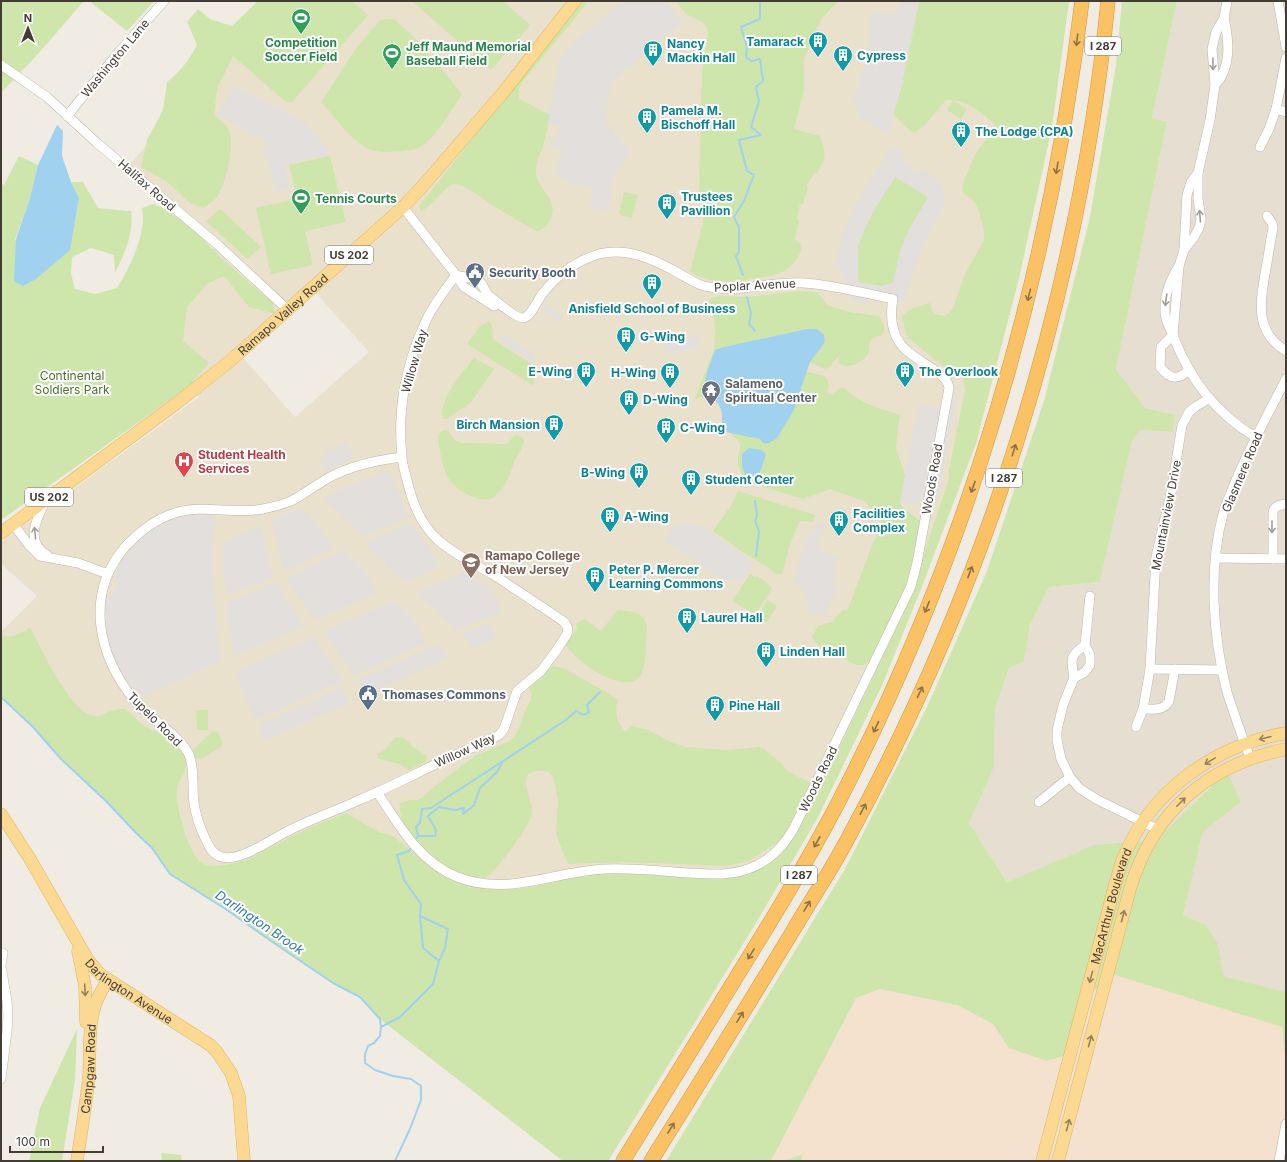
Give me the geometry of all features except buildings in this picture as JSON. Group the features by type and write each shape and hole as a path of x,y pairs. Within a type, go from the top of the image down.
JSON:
{"highway":[{"name":"I 287","path":"623,1161 759,941 818,839 883,712 914,641 966,505 1007,380 1033,279 1062,143 1082,1"},
{"name":"I 287","path":"651,1161 780,953 845,843 909,717 965,587 1012,454 1033,387 1060,286 1088,148 1101,63 1108,1"}],"main road":[{"name":"Ramapo Valley Road","path":"1,533 177,403 235,357 403,207 502,94 575,1"},
{"name":"MacArthur Boulevard","path":"1042,1161 1115,885 1122,862 1132,841 1143,822 1157,804 1173,787 1192,772 1210,760 1245,743 1286,734"},
{"name":"MacArthur Boulevard","path":"1058,1161 1132,882 1146,847 1157,829 1184,798 1218,773 1250,758 1286,749"},
{"name":"Darlington Avenue","path":"1,814 30,859 88,960 98,972 210,1045 224,1061 233,1076 240,1096 244,1161"},
{"path":"75,938 83,972 89,1053"},
{"name":"Campgaw Road","path":"77,1161 89,1075 92,1014 94,1005 103,987 109,980"}],"street":[{"name":"Washington Lane","path":"67,116 119,52 164,1"},
{"path":"1215,85 1223,74 1227,62 1228,51 1224,18 1227,1"},
{"path":"1278,1 1286,47"},
{"path":"1184,250 1199,228 1201,218 1198,199 1198,173 1210,120 1215,85 1212,49 1216,32 1224,18"},
{"path":"1212,49 1228,51"},
{"path":"1260,146 1269,130 1276,109 1286,58"},
{"name":"Halifax Road","path":"1,65 47,97 67,116 218,245 288,310"},
{"path":"1276,109 1286,112"},
{"path":"1198,173 1191,182 1187,196 1184,250 1179,266 1173,335 1182,359 1210,398 1226,417 1255,437"},
{"path":"403,207 456,275"},
{"path":"1267,216 1272,223 1273,228 1260,302 1262,317 1269,335 1286,351"},
{"name":"Poplar Avenue","path":"456,275 464,287 498,308 508,311 518,318 527,317 542,294 555,279 568,268 583,260 601,254 617,253 647,257 660,262 702,286 713,288 732,289 788,283 804,283 893,299"},
{"name":"Willow Way","path":"377,792 499,735 504,729 517,691 541,671 568,632 567,626 563,621 528,597 458,555 438,540 426,527 414,504 402,457 402,405 405,386 412,357 428,315 456,275"},
{"name":"Woods Road","path":"377,792 411,842 426,858 455,876 487,885 519,884 574,872 605,869 724,874 748,870 767,860 775,853 783,845 794,828 859,697 911,586 916,563 949,388 944,377 903,346 896,335 893,326 891,309 893,299"},
{"path":"1173,335 1162,347 1160,368 1167,375 1175,378 1183,376 1189,370"},
{"name":"Glasmere Road","path":"1250,758 1222,670 1215,616 1216,558 1223,514 1255,437 1286,379"},
{"name":"Mountainview Drive","path":"1136,727 1143,709 1150,669 1156,557 1170,499 1182,425 1195,407 1210,398"},
{"name":"Tupelo Road","path":"377,792 294,828 241,855 224,857 213,852 198,823 191,762 188,752 136,703 120,680 108,655 102,637 100,609 102,590 108,574 121,552 140,532 157,521 172,514 200,508 257,510 274,506 291,501 329,477 346,469 402,457"},
{"path":"46,499 35,521 34,534 39,548 45,554 57,560"},
{"path":"1272,559 1272,512 1279,505 1286,504"},
{"path":"13,524 34,552 40,556 78,563 108,574"},
{"path":"1216,558 1286,559"},
{"path":"1074,678 1085,672 1090,665 1090,655 1085,645 1090,596"},
{"path":"1085,645 1076,651 1071,660 1074,678 1063,705 1057,730 1057,740 1061,759 1070,777 1079,788 1096,799 1157,829"},
{"path":"1150,669 1222,670"},
{"path":"1143,709 1160,709 1167,705 1175,669"},
{"path":"1039,802 1070,777"},
{"path":"1,1079 8,1031 7,1002 1,966 3,953"},
{"path":"1282,1157 1286,1124"}],"shaded area":[{"name":"Ramapo College of New Jersey","path":"277,1 1069,1 1052,126 1019,278 976,443 919,594 882,685 818,817 701,1014 608,1161 563,1161 380,1019 360,997 333,983 227,910 170,874 152,848 61,759 33,727 1,697 1,632 37,596 1,564 1,542 199,397 126,333 220,242 129,165","holes":["312,289 369,352 295,417 239,353"]},
{"path":"623,1 664,1 683,22 613,80 604,123 631,151 617,170 612,182 608,210 590,209 593,188 572,184 556,174 562,151 551,146 561,127 548,123 559,60 578,39"},
{"path":"900,1 919,1 901,89 888,134 864,120 859,115 854,100 865,65 871,11 896,14"},
{"path":"1177,1 1286,1 1286,992 1222,976 1218,944 1206,925 1183,915 1203,832 1241,802 1226,771 1156,840 1094,845 1007,882 969,823 994,767 995,709 1009,668 1024,662 1030,625 1049,587 1100,582 1132,441 1140,430 1173,432 1175,415 1145,408 1116,369 1167,122 1152,118"},
{"path":"234,86 302,120 330,151 328,154 287,164 285,167 290,188 275,191 270,165 262,151 267,145 267,142 218,115"},
{"path":"892,146 903,154 902,160 919,174 923,169 935,178 941,186 945,196 943,207 921,250 904,302 869,294 867,303 851,300 840,267 834,267 843,234 857,202","holes":["895,177 928,197 909,230 901,248 893,283 881,286 858,282 858,246 869,219"]},
{"path":"544,304 563,316 560,322 541,309"},
{"path":"503,335 536,356 532,361 500,340"},
{"path":"697,336 699,348 665,354 664,348 668,342"},
{"path":"949,388 957,390 938,501 920,497 919,506 900,502 919,404 945,409"},
{"path":"347,442 354,458 325,471 320,460 327,457 324,452"},
{"path":"388,470 409,517 364,536 327,502 325,497"},
{"path":"301,508 325,533 331,550 285,571 279,555 272,520"},
{"path":"210,512 215,520 212,561 220,662 141,697 127,681 115,660 106,625 105,600 113,597 111,592 119,588 115,578 121,562 143,536 174,518"},
{"path":"677,522 680,524 686,523 703,526 753,563 744,579 736,581 732,579 729,583 665,541"},
{"path":"817,522 825,524 817,550 838,557 833,571 836,572 832,585 837,587 825,616 810,614 804,591 793,578 810,532 814,533"},
{"path":"411,523 431,551 439,567 405,582 364,543"},
{"path":"260,526 272,577 227,596 224,580 224,542"},
{"path":"344,551 368,575 376,593 316,620 296,593 287,577"},
{"path":"463,573 487,587 493,593 502,612 456,630 416,592"},
{"path":"276,582 303,626 234,656 226,603"},
{"path":"394,601 418,625 425,643 355,675 324,632"},
{"path":"489,623 495,638 474,648 462,634"},
{"path":"313,637 342,681 255,720 241,687 237,671"},
{"path":"438,644 447,654 448,658 371,693 369,689 363,691 358,680"},
{"path":"342,687 349,703 264,741 258,725"},
{"path":"1115,975 1282,1027 1286,1070 1286,1161 801,1161 802,1154 782,1161 771,1161 856,998 880,989 957,1005 993,1024 1009,1048 1078,1003"}],"green space":[{"path":"1,1 84,1 38,54 1,93"},
{"path":"89,1 154,1 127,31"},
{"path":"258,1 352,1 368,15 292,102 286,102 233,56 217,89 214,114 227,126 230,134 231,143 227,174 216,198 204,208 191,204 166,181 141,167 147,140 163,110 167,82 184,65 197,45 187,22 198,9 210,19 232,26"},
{"path":"415,1 503,1 530,25 491,70 414,3"},
{"path":"582,1 589,1 523,81 519,89 519,99 550,115 536,168 537,178 548,196 553,208 548,224 537,231 502,211 470,190 454,184 447,188 430,205 421,211 419,206"},
{"path":"664,1 838,1 821,19 804,59 804,91 794,129 820,136 824,151 824,159 817,173 815,172 806,186 808,188 803,204 800,204 797,219 799,220 795,239 801,248 800,253 794,263 780,273 753,279 720,281 702,278 690,272 703,223 699,193 701,102 702,73 708,34 706,26 701,21 686,14 677,3 666,3"},
{"path":"919,1 1069,1 1052,126 1019,278 976,443 919,594 882,685 818,817 753,928 608,1161 563,1161 380,1019 360,997 333,983 227,910 170,874 152,848 106,801 61,759 33,727 1,697 1,635 13,636 30,628 49,664 67,693 86,713 98,716 119,709 125,709 142,724 152,730 161,731 176,744 185,756 186,760 185,772 177,789 180,817 193,851 198,859 204,864 219,866 246,860 308,828 347,813 379,832 393,836 427,864 474,886 490,889 513,888 584,875 608,873 750,873 771,862 782,853 790,842 829,769 914,591 927,544 949,479 949,470 965,390 961,374 947,369 907,337 902,317 911,309 930,303 935,314 944,316 953,308 965,274 984,240 984,231 979,210 971,198 964,194 962,189 963,183 975,155 987,139 995,124 966,103 952,100 946,100 925,125 914,133 893,114 901,89"},
{"path":"1122,1 1177,1 1152,118 1167,122 1116,369 1145,408 1175,415 1173,432 1140,430 1132,441 1100,582 1049,587 1030,625 1024,662 1009,668 995,709 994,767 969,823 1007,882 1094,845 1156,840 1227,771 1241,802 1203,832 1183,915 1206,925 1218,944 1223,976 1286,992 1286,1070 1282,1027 1115,975 1078,1003 1064,1056 1047,1061 1009,1048 993,1024 957,1005 880,989 856,998 771,1161 666,1161 845,869 927,707 987,571 1044,401 1090,217 1116,65"},
{"name":"Jeff Maund Memorial Baseball Field","path":"394,19 420,43 462,94 435,134 421,147 413,150 381,152 369,149 361,144 339,123 321,102 357,47 380,20"},
{"path":"953,100 967,109 961,119 947,110"},
{"name":"Continental Soldiers Park","path":"19,156 38,165 30,198 15,240 75,220 79,198 71,182 83,182 98,208 131,210 132,219 128,243 115,273 114,255 91,248 72,257 71,274 75,289 95,294 117,288 132,260 140,239 143,218 142,208 153,204 165,209 195,230 220,257 273,303 275,314 249,307 224,276 207,284 187,307 183,341 209,363 188,387 1,520 1,183 4,185"},
{"name":"Tennis Courts","path":"330,156 346,222 305,231 313,265 271,274 256,208 297,199 289,165"},
{"path":"895,177 928,197 909,230 901,248 893,283 881,286 858,282 858,246 869,219"},
{"path":"624,192 638,195 632,218 619,215"},
{"path":"220,209 261,247 247,259 206,221"},
{"path":"796,291 816,292 827,305 849,312 879,316 884,326 884,332 881,336 871,340 868,354 858,363 845,366 838,363 840,355 831,366 825,369 810,362 825,342 807,329 715,350 709,366 706,383 708,394 694,400 714,351 715,328 709,299 721,296 747,297"},
{"path":"489,321 491,323 494,340 530,363 532,366 534,386 467,344 480,326"},
{"path":"474,358 494,369 472,401 447,419 444,419 442,413 447,396 458,378"},
{"path":"807,372 822,375 827,379 829,383 827,393 832,395 838,389 844,388 858,399 870,405 900,415 896,447 905,476 900,502 902,507 920,521 913,559 905,588 873,657 864,665 856,665 816,643 812,637 818,626 832,622 843,610 847,611 874,541 881,528 881,522 878,516 864,501 830,489 803,499 747,482 738,463 740,444 730,432 760,439 764,444 794,410"},
{"path":"445,430 449,432 456,441 461,443 507,444 514,436 517,435 524,438 507,480 502,489 494,497 485,500 476,498 458,488 451,482 441,458 438,438 440,432"},
{"path":"738,491 815,515 813,522 800,521 790,543 782,574 777,575 768,567 742,552 713,531 732,504"},
{"path":"750,574 765,581 772,588 755,615 732,601"},
{"path":"767,600 777,606 767,622 758,617"},
{"path":"618,610 640,615 647,626 643,671 634,681 624,682 613,680 601,675 580,660 566,645 577,629 576,624 584,619 601,631"},
{"path":"553,666 565,669 618,700 616,709 617,717 625,732 631,726 648,730 671,742 686,747 728,750 759,747 764,749 782,764 787,771 811,783 785,834 779,842 750,860 727,866 624,862 568,864 557,837 556,829 558,800 553,776 550,773 541,770 528,774 526,779 527,790 532,808 530,819 516,843 493,872 484,878 476,878 448,867 431,856 411,835 406,827 400,811 400,803 410,800 417,800 423,797 475,756 508,742 514,737 520,726 526,708 531,700 529,687"},
{"path":"196,710 208,710 208,730 197,730"},
{"path":"213,731 218,732 222,741 222,746 201,759 195,758 192,751"},
{"path":"396,737 404,738 414,748 426,755 427,760 409,770 399,764 377,758 377,754 385,749"},
{"path":"77,1029 75,1080 62,1161 29,1161 40,1108"},
{"path":"161,1153 181,1155 182,1161 162,1161"},
{"path":"803,1154 801,1161 782,1161"}],"water":[{"path":"57,125 63,131 62,156 71,182 79,198 70,250 36,279 23,286 14,281 16,239 30,198 38,165"},
{"path":"807,329 817,329 824,335 825,342 810,362 794,410 777,438 764,444 760,439 726,432 722,427 721,410 711,397 706,387 707,373 715,350"},
{"path":"749,448 761,450 766,454 756,479 745,475 742,466 742,454"}],"waterway":[{"path":"743,275 736,256 739,252 739,227 734,217 744,201 754,175 747,171 739,140 761,135 751,127 759,101 756,87 763,81 760,59 751,61 746,57 747,47 741,27 760,19 760,1"},
{"path":"747,297 751,313 749,324 755,331"},
{"path":"756,479 757,485"},
{"path":"755,501 757,515 755,521 759,531 756,556"},
{"path":"416,839 418,836 416,827 420,823 422,809 431,808 566,720 576,711 583,715 589,712 587,705 600,692"},
{"name":"Darlington Brook","path":"1,697 33,727 61,759 106,801 152,848 170,874 227,910 333,983 360,997 380,1019 380,1036 374,1043 368,1046 365,1054 365,1063 375,1070 393,1076 411,1079 421,1086 421,1100 410,1129 395,1161"},
{"path":"418,836 435,836 436,830 428,816 439,807 455,810 464,808 463,814 474,805 480,788 497,772 502,763"},
{"path":"381,1027 400,1017 433,984 439,961 423,948 420,916 421,904 404,880 397,855 409,851 410,849"},
{"path":"420,916 448,929 445,948 439,961"}],"place":[{"name":"Competition Soccer Field","path":"301,35"},
{"name":"Tamarack","path":"818,58"},
{"name":"Nancy Mackin Hall","path":"653,67"},
{"name":"Jeff Maund Memorial Baseball Field","path":"392,70"},
{"name":"Cypress","path":"843,72"},
{"name":"Pamela M. Bischoff Hall","path":"647,134"},
{"name":"The Lodge (CPA)","path":"961,148"},
{"name":"Tennis Courts","path":"301,215"},
{"name":"Trustees Pavillion","path":"667,220"},
{"name":"Security Booth","path":"475,289"},
{"name":"Anisfield School of Business","path":"652,300"},
{"name":"G-Wing","path":"626,353"},
{"name":"E-Wing","path":"586,388"},
{"name":"The Overlook","path":"905,388"},
{"name":"H-Wing","path":"670,389"},
{"name":"Salameno Spiritual Center","path":"711,407"},
{"name":"D-Wing","path":"629,416"},
{"name":"Birch Mansion","path":"554,441"},
{"name":"C-Wing","path":"666,444"},
{"name":"Student Health Services","path":"184,478"},
{"name":"B-Wing","path":"639,489"},
{"name":"Student Center","path":"691,496"},
{"name":"A-Wing","path":"610,533"},
{"name":"Facilities Complex","path":"839,537"},
{"name":"Ramapo College of New Jersey","path":"471,579"},
{"name":"Peter P. Mercer Learning Commons","path":"595,593"},
{"name":"Laurel Hall","path":"687,634"},
{"name":"Linden Hall","path":"766,668"},
{"name":"Thomases Commons","path":"368,711"},
{"name":"Pine Hall","path":"715,722"}]}
